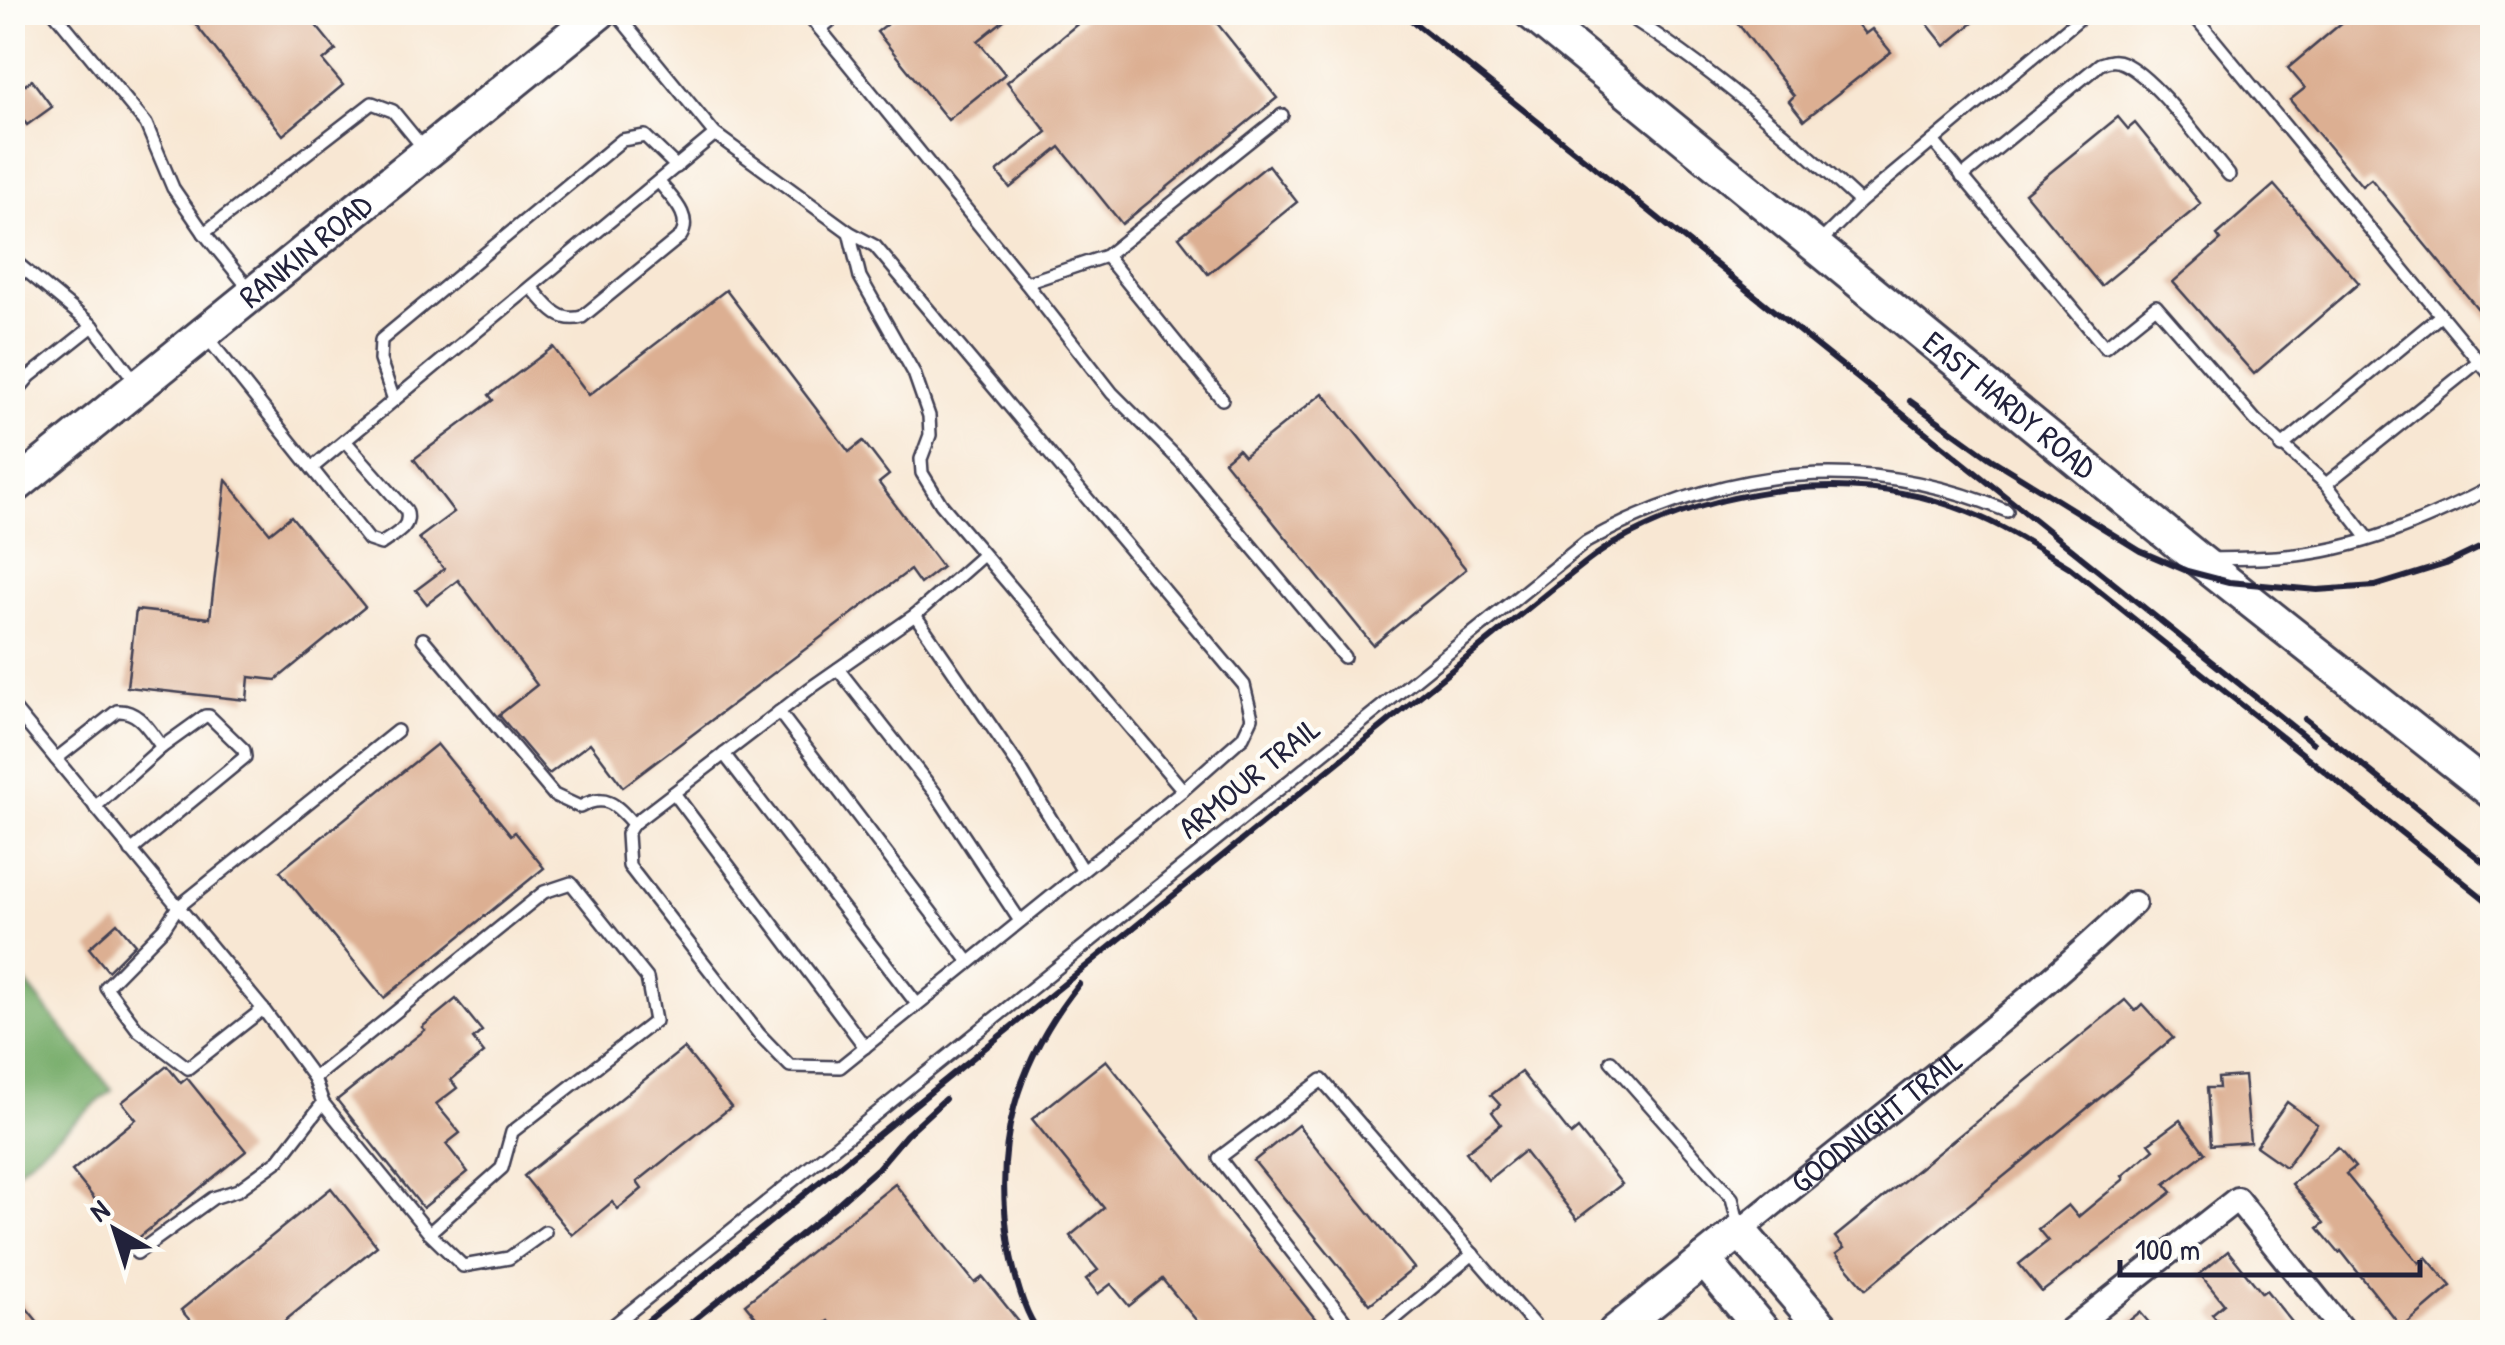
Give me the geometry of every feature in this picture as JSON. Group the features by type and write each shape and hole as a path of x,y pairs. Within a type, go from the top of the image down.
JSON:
{"main road":[{"name":"RANKIN ROAD","path":"14,484 600,12"},
{"name":"EAST HARDY ROAD","path":"1530,12 2199,560 2492,792"},
{"name":"GOODNIGHT TRAIL","path":"1615,1332 1740,1230"},
{"path":"1740,1230 1826,1332"},
{"path":"1704,1260 1764,1332"}],"street":[{"name":"GOODNIGHT TRAIL","path":"1740,1230 1966,1050 2085,950 2134,903"},
{"path":"2068,1332 2237,1199 2344,1332"}],"lane":[{"path":"54,12 146,124 173,188 254,294"},
{"path":"615,12 715,134 849,232 875,246 1244,685 1252,718 1243,737 1183,790 840,1067 790,1066 736,1006 628,866 627,834 633,824 779,712 916,616 983,554"},
{"path":"806,12 1112,393 1182,462 1344,656"},
{"path":"820,29 841,12"},
{"path":"1622,12 1700,64 1860,202"},
{"path":"1817,246 1860,202 2087,12"},
{"path":"2191,12 2492,376"},
{"path":"1962,176 2100,64 2112,60 2144,78 2229,175"},
{"path":"204,233 372,103 393,111 428,152"},
{"path":"1026,283 1106,256 1282,114"},
{"path":"312,468 715,134"},
{"path":"394,400 380,360 381,340 622,140 645,136 677,167"},
{"path":"1933,142 2105,347 2156,306 2281,447 2326,484 2368,538"},
{"path":"532,286 558,316 571,320 582,317 681,236 686,221 659,182"},
{"path":"849,232 860,277 914,373 929,416 930,435 922,450 922,472 940,504 1183,790"},
{"path":"1106,256 1222,398"},
{"path":"12,259 94,326 138,386"},
{"path":"2281,447 2440,316"},
{"path":"12,398 30,376 94,326"},
{"path":"204,332 374,544 380,544 408,524 406,510 345,441"},
{"path":"2326,484 2479,360"},
{"name":"ARMOUR TRAIL","path":"605,1332 1586,542 1690,495 1782,476 1846,473 1896,478 1944,488 2007,511"},
{"path":"2199,560 2288,556 2368,538 2425,521 2492,488"},
{"path":"916,616 1020,768 1082,870"},
{"path":"422,639 554,794 580,808 604,799 616,804 633,824"},
{"path":"838,669 936,794 1020,921"},
{"path":"12,706 263,1009 314,1078 322,1103 429,1233 463,1266 509,1258 545,1232"},
{"path":"56,759 118,710 136,714 162,747"},
{"path":"779,712 969,962"},
{"path":"95,807 162,747 209,716 244,750 244,756 131,851"},
{"path":"263,1009 188,1068 138,1030 106,987 164,928 177,908 397,731"},
{"path":"724,754 917,1004"},
{"path":"674,792 866,1047"},
{"path":"314,1078 544,892 571,883 647,978 654,1021 512,1132 502,1168 429,1233"},
{"path":"1611,1061 1732,1198 1740,1230"},
{"path":"1354,1332 1219,1158 1322,1080 1540,1332"},
{"path":"136,1254 214,1198 238,1190 279,1160 322,1103"},
{"path":"1379,1332 1473,1254"}],"green space":[{"path":"12,966 112,1090 13,1174 12,1174"}],"building":[{"path":"186,12 305,12 336,50 323,61 343,85 283,135"},
{"path":"902,12 1014,12 978,41 1005,74 948,120 877,32"},
{"path":"1092,12 1208,12 1277,98 1122,224 1060,147 1010,188 997,172 1047,132 1007,82"},
{"path":"1729,12 1848,12 1865,34 1872,29 1891,52 1804,120 1789,101 1794,96"},
{"path":"1918,12 1986,12 1945,46"},
{"path":"2338,12 2492,12 2492,326 2371,179 2362,186 2290,100 2305,88 2288,68 2345,20"},
{"path":"32,80 52,107 27,125 12,105 12,94"},
{"path":"2118,117 2128,129 2135,123 2201,204 2101,286 2025,193"},
{"path":"1268,165 1297,202 1208,274 1179,237"},
{"path":"2274,185 2359,283 2254,374 2173,282 2221,240 2217,235"},
{"path":"726,290 849,452 863,441 889,475 879,483 942,567 920,584 910,570 623,787 590,743 549,774 499,715 537,685 458,580 427,604 416,590 444,569 419,538 454,512 414,459 493,400 489,395 553,347 589,395"},
{"path":"1323,393 1466,569 1373,645 1224,461 1238,449 1244,456"},
{"path":"226,480 270,533 291,516 365,607 276,680 249,677 247,700 127,687 136,610 210,618"},
{"path":"437,744 511,835 515,832 544,868 384,998 280,871"},
{"path":"117,923 135,944 108,971 89,948"},
{"path":"456,999 482,1031 473,1039 484,1053 451,1080 457,1088 436,1104 460,1133 446,1144 468,1172 423,1208 337,1100 425,1030 422,1027"},
{"path":"2125,1000 2135,1011 2142,1004 2173,1038 1866,1289 1836,1254 1844,1248 1835,1237"},
{"path":"684,1048 731,1107 637,1182 642,1189 618,1209 612,1202 572,1235 524,1176"},
{"path":"1106,1060 1326,1332 1206,1332 1162,1279 1129,1306 1111,1284 1098,1294 1086,1279 1098,1270 1070,1236 1104,1208 1032,1119"},
{"path":"167,1066 181,1083 187,1078 246,1151 131,1244 72,1171 136,1119 122,1102"},
{"path":"1521,1072 1571,1135 1578,1129 1622,1184 1577,1219 1524,1151 1488,1180 1466,1152 1501,1124 1492,1112 1500,1105 1491,1095"},
{"path":"2244,1076 2250,1142 2211,1145 2207,1088 2219,1088 2218,1078"},
{"path":"2287,1102 2317,1124 2286,1167 2256,1146"},
{"path":"2180,1120 2205,1153 2165,1184 2172,1192 2042,1292 2019,1264 2048,1241 2038,1229 2068,1205 2078,1217 2154,1149 2149,1143"},
{"path":"1298,1125 1414,1268 1370,1304 1254,1161"},
{"path":"2338,1147 2355,1167 2346,1174 2419,1263 2426,1257 2451,1286 2402,1328 2318,1228 2324,1223 2292,1184"},
{"path":"895,1184 975,1283 983,1277 1027,1332 837,1332 828,1321 813,1332 768,1332 745,1304"},
{"path":"331,1188 377,1246 271,1332 200,1332 181,1310"},
{"path":"2228,1251 2300,1332 2228,1332 2212,1314 2224,1304 2200,1274"},
{"path":"12,1290 46,1332 12,1332"},
{"path":"2140,1312 2157,1332 2115,1332"}],"railway":[{"path":"1401,12 2313,743"},
{"path":"1910,401 1991,459 2140,551 2187,571 2229,582 2317,590 2375,586 2446,564 2492,542"},
{"path":"634,1332 1591,558 1653,524 1741,497 1787,489 1880,490 1925,498 2007,530 2069,567 2492,905"},
{"path":"2305,719 2492,869"},
{"path":"1039,1332 1016,1279 1009,1245 1004,1173 1014,1106 1025,1075 1039,1044 1079,984"},
{"path":"679,1332 826,1214 878,1168 945,1099"}]}
